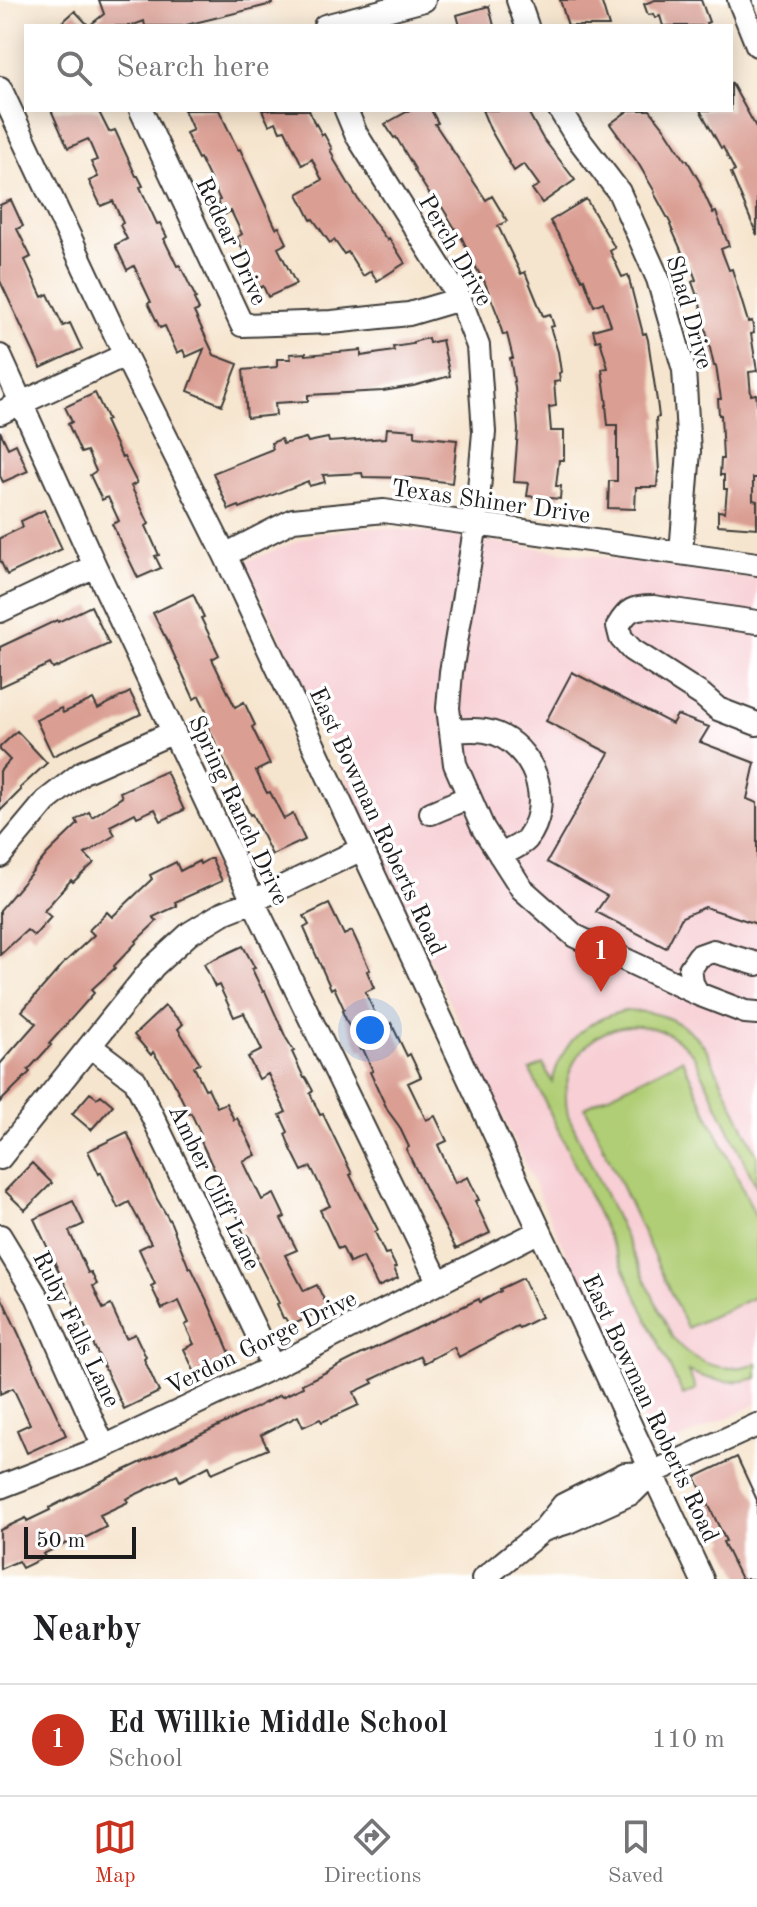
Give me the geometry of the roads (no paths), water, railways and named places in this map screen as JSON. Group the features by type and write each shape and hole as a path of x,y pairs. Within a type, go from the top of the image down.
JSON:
{"street":[{"path":"333,24 424,0"},
{"path":"518,0 526,24"},
{"path":"739,0 757,45"},
{"name":"East Bowman Roberts Road","path":"0,88 125,355 225,555 702,1579"},
{"name":"Redear Drive","path":"142,112 242,325 332,322 409,314 460,299"},
{"name":"Perch Drive","path":"347,112 356,134 460,299 478,346 484,432 476,524 451,672 448,708 455,764 483,828 522,889 575,936 698,994 745,1012 757,1013"},
{"name":"Shad Drive","path":"561,112 619,192 658,279 684,370 689,451 681,553"},
{"path":"0,413 125,355"},
{"name":"Spring Ranch Drive","path":"0,356 253,901 439,1283"},
{"name":"Texas Shiner Drive","path":"225,555 293,520 384,511 757,564"},
{"path":"0,611 95,566"},
{"path":"757,622 638,607 625,613 618,626 621,638 632,650 702,695 718,709 757,724"},
{"path":"451,731 474,730 500,736 521,751 535,773 540,803 536,822 525,841 500,855"},
{"path":"0,856 46,801 83,772 174,732"},
{"path":"431,813 469,797"},
{"path":"0,1158 153,967 190,933 223,913 362,849"},
{"path":"669,980 690,969 699,956 713,951 757,964"},
{"path":"690,969 698,994"},
{"name":"Amber Cliff Lane","path":"90,1046 135,1080 273,1367"},
{"name":"Verdon Gorge Drive","path":"0,1487 104,1447 273,1367 540,1231"},
{"name":"Ruby Falls Lane","path":"0,1236 37,1297 104,1447"},
{"path":"483,1579 543,1530 632,1493 652,1473 757,1425"}],"place":[{"name":"Ed Willkie Middle School","path":"601,992"}]}
